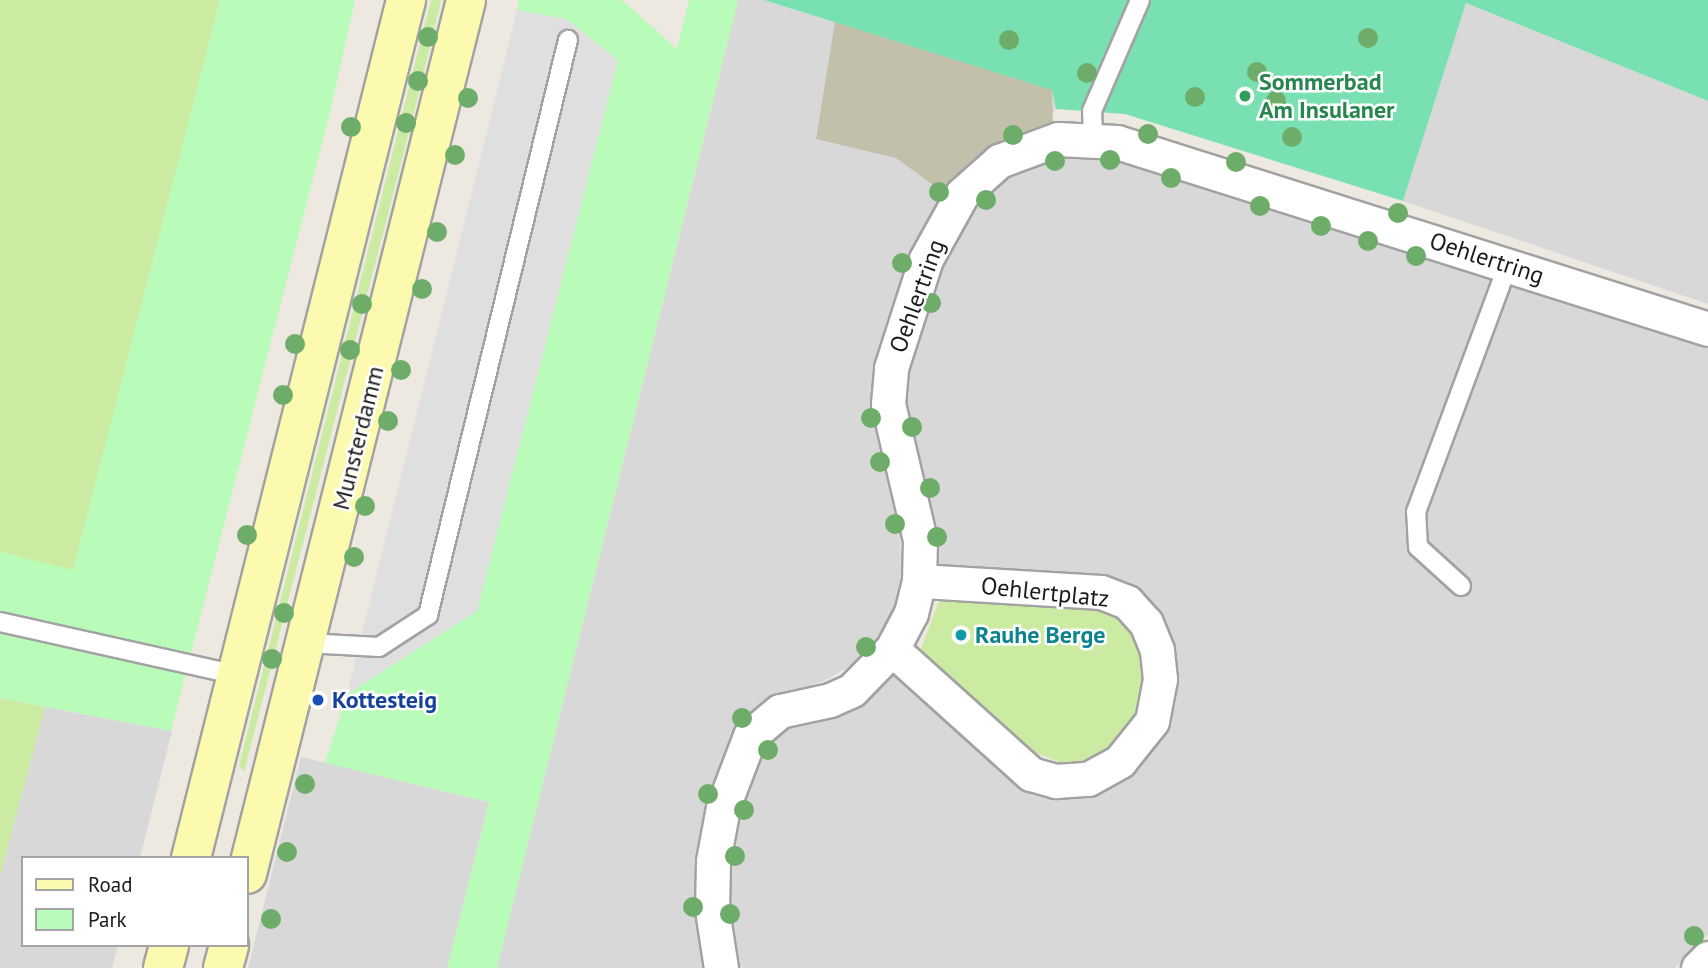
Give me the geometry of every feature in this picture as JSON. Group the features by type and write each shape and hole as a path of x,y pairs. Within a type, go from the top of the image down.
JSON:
{"main road":[{"path":"192,856 406,0"},
{"name":"Munsterdamm","path":"248,870 466,0"},
{"path":"210,782 267,795"},
{"path":"163,968 168,947"},
{"path":"223,968 228,947"}],"street":[{"name":"Oehlertring","path":"721,968 712,910 713,861 723,807 750,737 780,711 830,700 852,690 892,649 911,613 919,581 920,540 888,404 891,368 926,259 962,194 999,161 1035,144 1093,138 1708,329"},
{"name":"Oehlertplatz","path":"892,649 1031,774 1056,781 1088,779 1120,761 1152,721 1160,679 1157,650 1146,623 1127,602 1101,592 919,581"},
{"path":"1698,968 1708,958"}],"lane":[{"path":"1093,138 1092,111 1140,0"},
{"path":"306,643 379,647 428,615 568,40"},
{"path":"1461,586 1418,547 1416,512 1507,265"},
{"path":"0,622 237,676"}],"shaded area":[{"path":"738,0 764,0 1052,90 1056,109 1040,128 999,145 964,169 944,193 915,244 885,325 874,380 874,421 900,531 901,575 895,607 878,641 859,661 824,681 765,701 751,714 728,748 710,801 696,895 705,968 497,968"},
{"path":"1466,3 1708,101 1708,304 1403,201"},
{"path":"517,10 566,19 618,60 477,611 347,694"},
{"path":"835,22 1052,90 1053,127 1019,135 983,155 944,193 896,158 816,139"},
{"path":"1068,153 1108,156 1708,344 1708,934 1675,968 736,968 727,920 731,851 754,766 767,740 780,727 895,672 1009,772 1108,783 937,566 928,497 905,396 912,348 938,271 975,205 1019,169"},
{"path":"45,707 172,731 141,856 21,856 21,947 117,947 112,968 0,968 0,876"},
{"path":"301,757 489,802 447,968 248,968"}],"green space":[{"path":"0,0 220,0 73,571 0,552"},
{"path":"220,0 355,0 330,112 171,731 0,698 0,552 73,570"},
{"path":"431,0 441,0 414,113 244,772 239,766"},
{"path":"519,0 622,0 677,49 689,0 738,0 497,968 447,968 489,802 325,763 347,694 477,611 618,60 566,19 517,10"},
{"name":"Sommerbad Am Insulaner","path":"764,0 1708,0 1708,101 1466,3 1403,201 1125,114 1056,109 1052,90"},
{"path":"941,596 1093,603 1135,625 1149,668 1136,726 1119,747 1088,761 1062,763 1027,749 919,654"},
{"path":"0,698 45,707 0,876"}],"place":[{"name":"Sommerbad Am Insulaner","path":"1245,96"},
{"name":"Rauhe Berge","path":"961,635"},
{"name":"Kottesteig","path":"318,700"}]}
